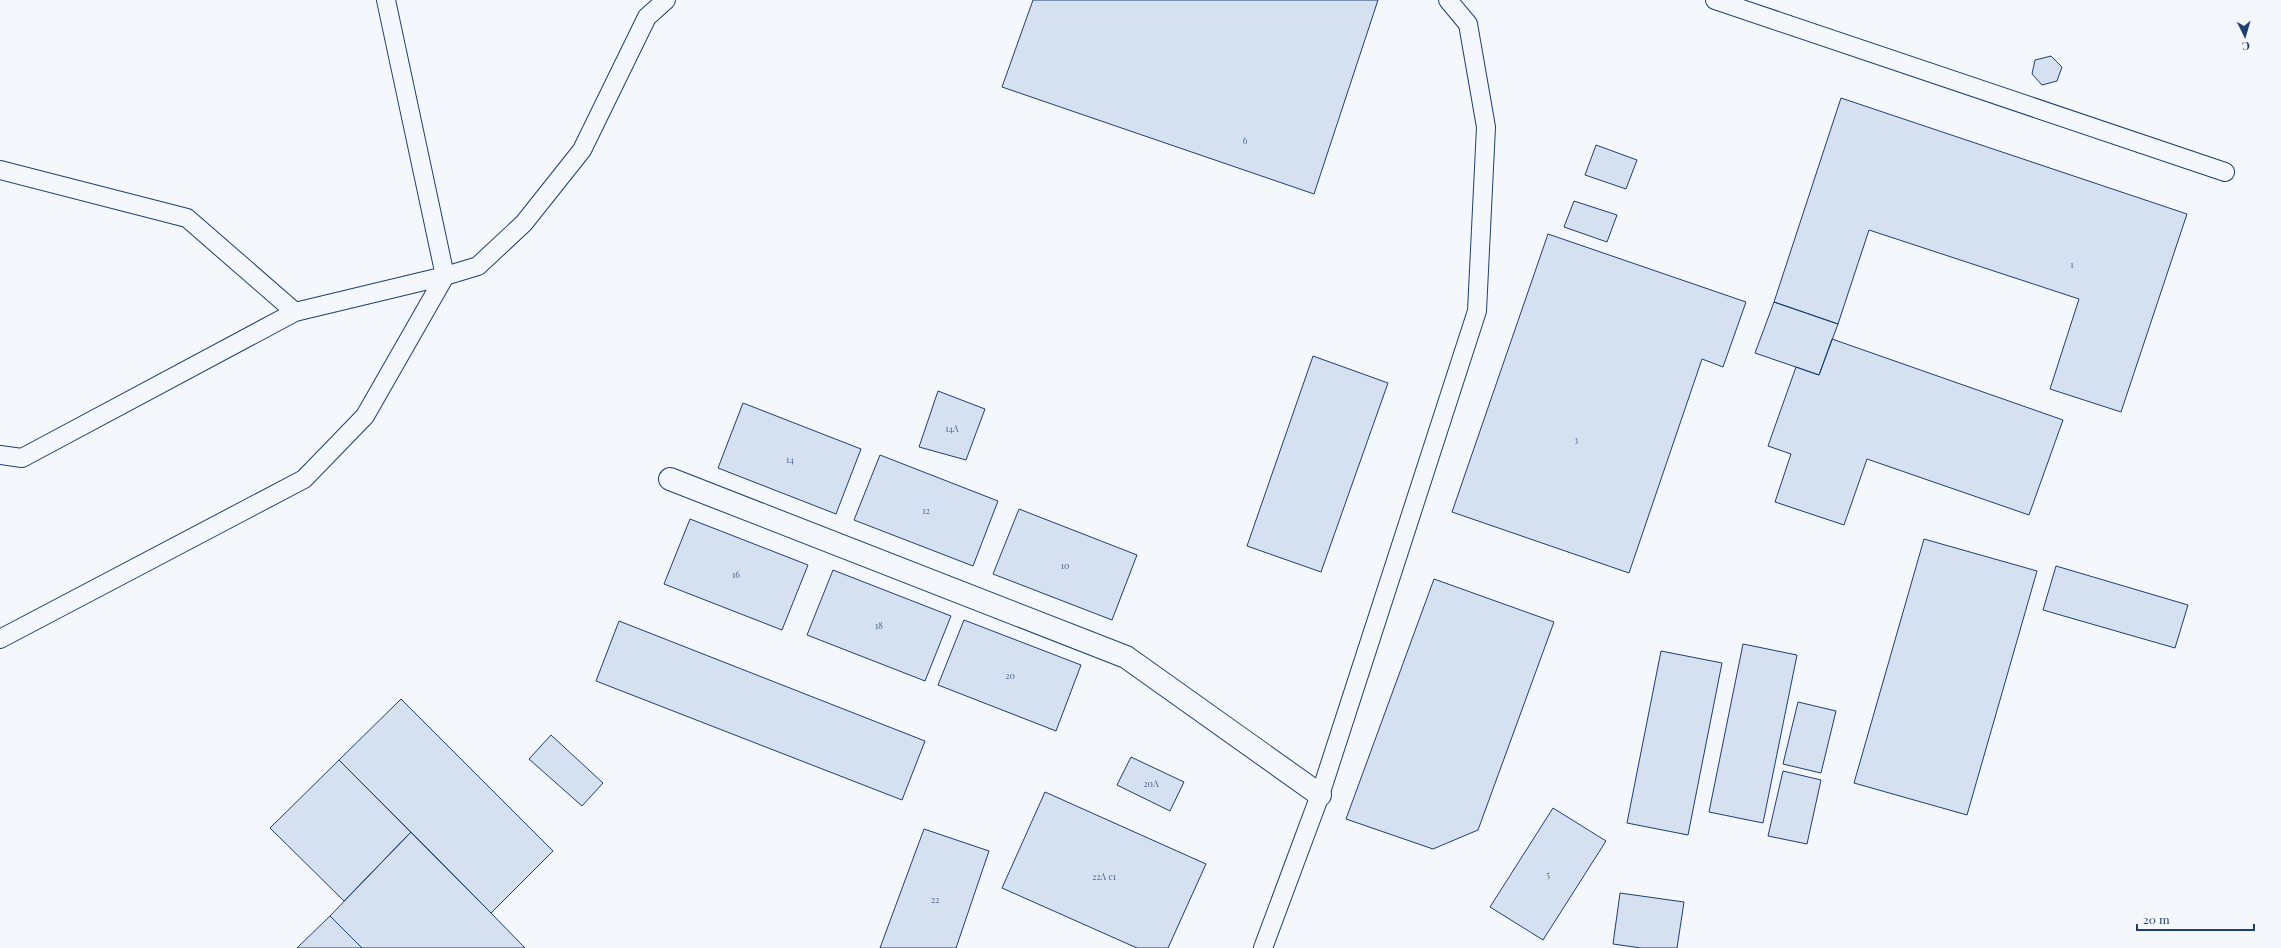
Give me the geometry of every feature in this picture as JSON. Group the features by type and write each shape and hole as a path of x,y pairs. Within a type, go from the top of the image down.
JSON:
{"street":[{"path":"670,479 1126,657 1320,795"}],"lane":[{"path":"0,639 304,479 365,416 445,276 386,0"},
{"path":"0,455 22,458 295,312 445,276 478,266 529,217 582,150 647,17 666,0"},
{"path":"1263,948 1320,795 1477,311 1486,127 1468,24 1448,0"},
{"path":"1715,0 2225,172"},
{"path":"0,170 187,218 295,312"}],"building":[{"path":"1033,0 1378,0 1314,194 1002,87"},
{"path":"2051,56 2062,67 2057,81 2042,85 2032,74 2035,60"},
{"path":"1841,98 2187,214 2121,412 2050,389 2079,299 1869,230 1838,324 1774,302"},
{"path":"1596,145 1637,160 1626,189 1585,175"},
{"path":"1574,201 1617,215 1607,242 1564,227"},
{"path":"1548,234 1746,302 1723,367 1702,359 1629,573 1452,512"},
{"path":"1774,302 1838,324 1819,375 1755,353"},
{"path":"1832,339 2063,420 2029,515 1867,459 1844,525 1775,502 1791,454 1768,446 1796,367 1819,375"},
{"path":"1313,356 1388,383 1321,572 1247,546"},
{"path":"938,391 985,409 966,460 919,447"},
{"path":"743,403 861,449 836,514 718,468"},
{"path":"880,455 998,501 973,566 854,520"},
{"path":"1019,509 1137,555 1112,620 993,574"},
{"path":"690,519 808,565 782,630 664,584"},
{"path":"1924,539 2037,571 1967,815 1854,783"},
{"path":"2056,566 2188,605 2175,648 2043,610"},
{"path":"833,570 951,616 925,681 807,635"},
{"path":"1434,579 1554,622 1478,830 1433,849 1346,819"},
{"path":"964,620 1081,665 1056,731 938,685"},
{"path":"619,621 925,741 902,800 596,681"},
{"path":"1743,644 1797,655 1763,823 1709,812"},
{"path":"1661,651 1722,663 1688,835 1627,823"},
{"path":"401,699 553,851 491,913 339,760"},
{"path":"1798,702 1836,711 1821,773 1783,764"},
{"path":"551,735 603,783 582,806 529,759"},
{"path":"1131,757 1184,782 1170,811 1117,785"},
{"path":"339,760 411,832 344,901 270,828"},
{"path":"1783,771 1821,780 1807,844 1768,836"},
{"path":"1045,792 1206,864 1168,948 1137,948 1002,888"},
{"path":"1553,808 1606,841 1543,940 1490,907"},
{"path":"924,829 989,851 956,948 880,948"},
{"path":"411,832 525,948 362,948 330,916"},
{"path":"1620,893 1684,902 1677,948 1641,948 1613,944"},
{"path":"330,916 362,948 297,948"}]}
